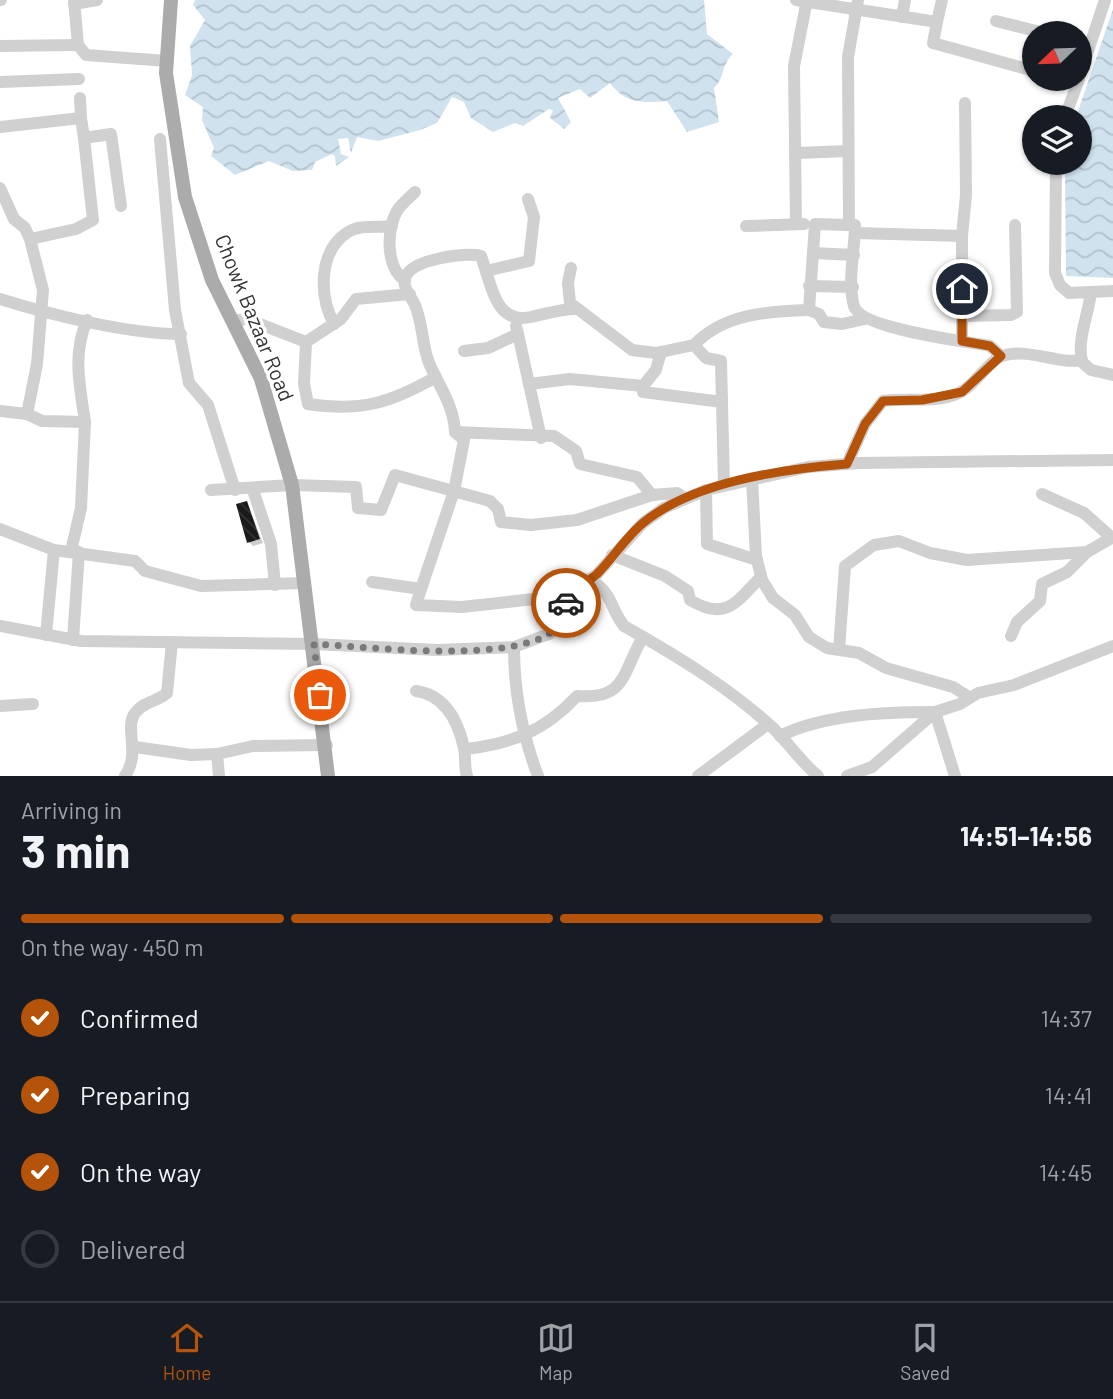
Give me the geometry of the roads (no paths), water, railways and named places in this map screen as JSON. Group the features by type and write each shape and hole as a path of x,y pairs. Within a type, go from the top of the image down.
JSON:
{"main road":[{"name":"Chowk Bazaar Road","path":"171,0 167,61 185,198 212,280 261,379 292,485 327,745 328,776"}],"street":[{"path":"97,0 74,2 78,45 86,55 167,61"},
{"path":"902,17 905,0"},
{"path":"942,0 933,43 1022,68"},
{"path":"1092,27 1105,0"},
{"path":"796,225 794,66 803,1 857,5 902,17 937,22"},
{"path":"857,5 848,57 848,151 854,306 865,319"},
{"path":"996,21 1022,28"},
{"path":"0,46 78,45"},
{"path":"0,82 79,79"},
{"path":"30,239 76,229 93,220 80,99"},
{"path":"962,341 962,236 966,195 965,103"},
{"path":"0,127 81,118"},
{"path":"84,138 111,134 121,206"},
{"path":"160,139 171,272 188,383 208,405 235,490"},
{"path":"797,153 848,151"},
{"path":"1056,175 1055,273 1060,285 1069,293 1113,292"},
{"path":"0,188 14,219 25,228 39,271 42,309 37,364 27,414"},
{"path":"415,192 398,209 392,226 393,261 395,269 405,280 423,330 427,359 454,418 454,432"},
{"path":"486,271 529,261 534,217 528,199"},
{"path":"746,226 815,224 962,236"},
{"path":"808,310 815,224"},
{"path":"962,316 1011,316 1017,313 1015,225"},
{"path":"334,324 326,305 323,279 332,249 347,232 392,226"},
{"path":"813,253 854,255"},
{"path":"405,280 411,270 434,259 466,254 481,256 496,300 508,315 515,318 575,309 590,316 632,350 644,354 694,345 711,330 748,316 808,310 832,324 865,319 990,346 1001,356"},
{"path":"570,268 569,295 575,309"},
{"path":"809,286 853,288"},
{"path":"1091,292 1088,316 1079,341 1082,360 1091,370 1113,375"},
{"path":"306,342 334,324 356,299 410,294"},
{"path":"0,299 151,334 181,334"},
{"path":"232,321 239,317 247,319 306,342"},
{"path":"515,318 541,438"},
{"path":"73,640 75,551 81,508 85,422 76,367 80,335 87,320"},
{"path":"464,351 488,348 517,334"},
{"path":"306,342 304,384 307,404 340,408 374,405 405,394 436,377"},
{"path":"694,345 706,358 721,360 724,485"},
{"path":"661,352 656,370 643,386 643,392 722,402"},
{"path":"847,464 852,446 878,404 888,400 922,400 962,392 1001,356 1032,355 1072,362 1082,360"},
{"path":"529,384 570,379 643,386"},
{"path":"0,411 27,414 42,421 85,422"},
{"path":"454,432 503,432 541,438 554,436 576,451 580,464 637,477 652,495"},
{"path":"454,432 464,440 454,491 416,605 462,607 570,595"},
{"path":"0,626 73,640 314,644 437,650 514,647 549,634 556,627 570,595 590,579 643,523 685,498 706,490 808,467 847,464 1113,460"},
{"path":"211,490 253,490 292,485 356,487 358,508 382,510 395,475 495,504 501,522 531,525 577,520 652,495 677,493 685,498"},
{"path":"752,479 757,560 761,577 773,598 795,615 809,637 828,648 859,653 886,668 953,687 969,697"},
{"path":"253,490 271,544 275,584"},
{"path":"706,490 707,544 757,560"},
{"path":"1011,636 1017,622 1041,601 1042,584 1067,572 1087,552 1113,538 1084,513 1042,494"},
{"path":"0,529 54,550 135,561 145,571 201,586 305,583"},
{"path":"839,650 845,566 874,545 899,541 930,553 967,560 1087,552"},
{"path":"46,635 54,550"},
{"path":"612,555 665,576 688,591 690,600 722,611 732,607 761,577"},
{"path":"590,579 611,596 616,616 624,626 716,683 768,724 803,764 818,776"},
{"path":"372,582 421,589"},
{"path":"465,749 523,737 543,727 577,696 598,698 612,692 624,679 643,637"},
{"path":"125,776 135,747 130,729 132,716 146,702 167,693 172,642"},
{"path":"780,736 812,723 900,712 935,712 960,704 969,697 1014,685 1113,646"},
{"path":"514,647 514,677 523,737 538,776"},
{"path":"416,691 428,692 442,702 457,725 465,749 467,776"},
{"path":"0,706 33,704"},
{"path":"847,776 872,767 935,712"},
{"path":"935,712 956,776"},
{"path":"698,776 768,724"},
{"path":"135,747 191,755 217,754 253,746 327,745"},
{"path":"217,754 219,776"}],"water":[{"path":"195,0 704,0 707,34 733,54 714,88 719,122 687,132 667,101 635,101 622,95 610,83 590,98 580,89 558,98 571,122 564,129 550,118 553,110 549,109 523,126 515,123 493,132 471,118 464,102 452,97 437,123 420,130 378,141 357,137 351,153 348,138 338,139 341,154 349,157 336,166 335,156 332,154 315,162 312,170 293,171 269,161 235,175 211,156 214,148 202,120 203,107 185,95 192,75 190,46 205,20 193,5"},
{"path":"1113,9 1113,278 1066,276 1065,175 1092,175 1092,105 1080,105 1085,91 1092,91 1092,70"}]}
